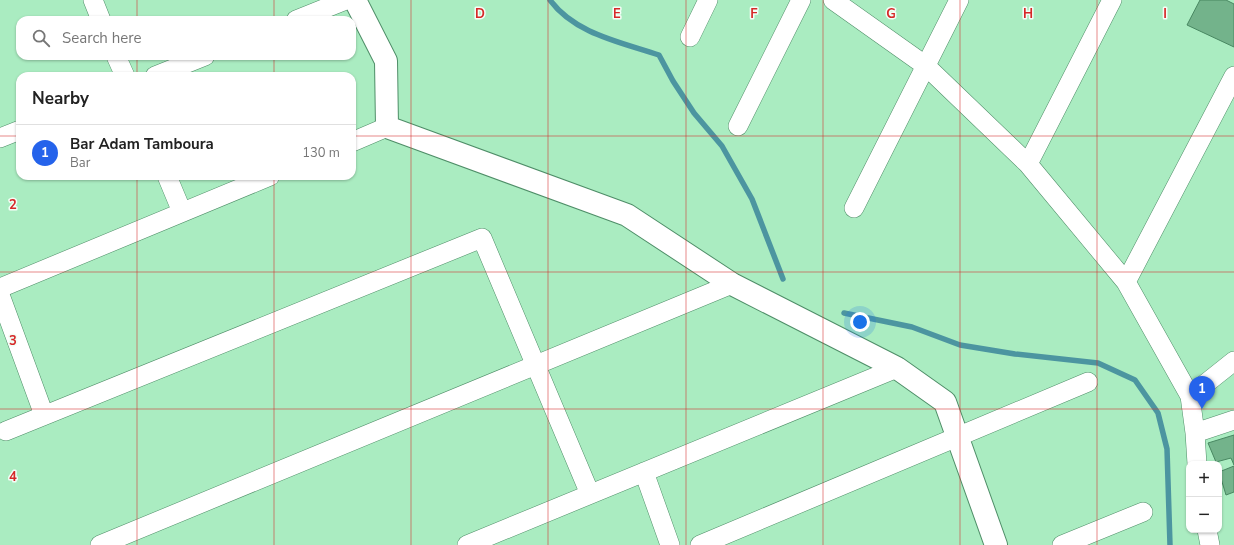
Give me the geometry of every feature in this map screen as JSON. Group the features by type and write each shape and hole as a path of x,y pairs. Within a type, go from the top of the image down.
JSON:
{"street":[{"path":"93,0 99,16"},
{"path":"306,16 346,0"},
{"path":"355,0 386,61 387,127"},
{"path":"690,37 708,0"},
{"path":"738,126 801,0"},
{"path":"833,0 926,66 1028,164 1126,282 1190,396 1197,461"},
{"path":"854,208 959,0"},
{"path":"1028,164 1112,0"},
{"path":"118,60 123,72"},
{"path":"165,72 195,60"},
{"path":"1126,282 1234,76"},
{"path":"356,140 387,127 627,215 732,284 897,368 945,402 996,545"},
{"path":"0,138 16,132"},
{"path":"169,180 182,212"},
{"path":"0,288 260,180"},
{"path":"6,431 482,238 590,494"},
{"path":"100,545 732,284"},
{"path":"0,295 44,415"},
{"path":"1190,396 1234,360"},
{"path":"466,545 897,368"},
{"path":"700,545 1088,382"},
{"path":"1195,433 1234,420"},
{"path":"644,472 670,545"},
{"path":"1062,545 1143,512"},
{"path":"1207,533 1210,545"}],"building":[{"path":"1200,0 1226,0 1234,4 1234,47 1187,25"},
{"path":"1234,435 1234,465 1231,458 1216,461 1208,443"},
{"path":"1234,466 1234,492 1226,495 1222,482 1222,471"}],"waterway":[{"path":"550,0 560,12 585,29 614,41 659,55 673,81 694,113 722,146 752,199 783,279"},
{"path":"844,313 912,327 960,345 1015,354 1098,363 1135,380 1158,413 1167,449 1170,545"}],"place":[{"name":"Bar Adam Tamboura","path":"1202,409"}]}
